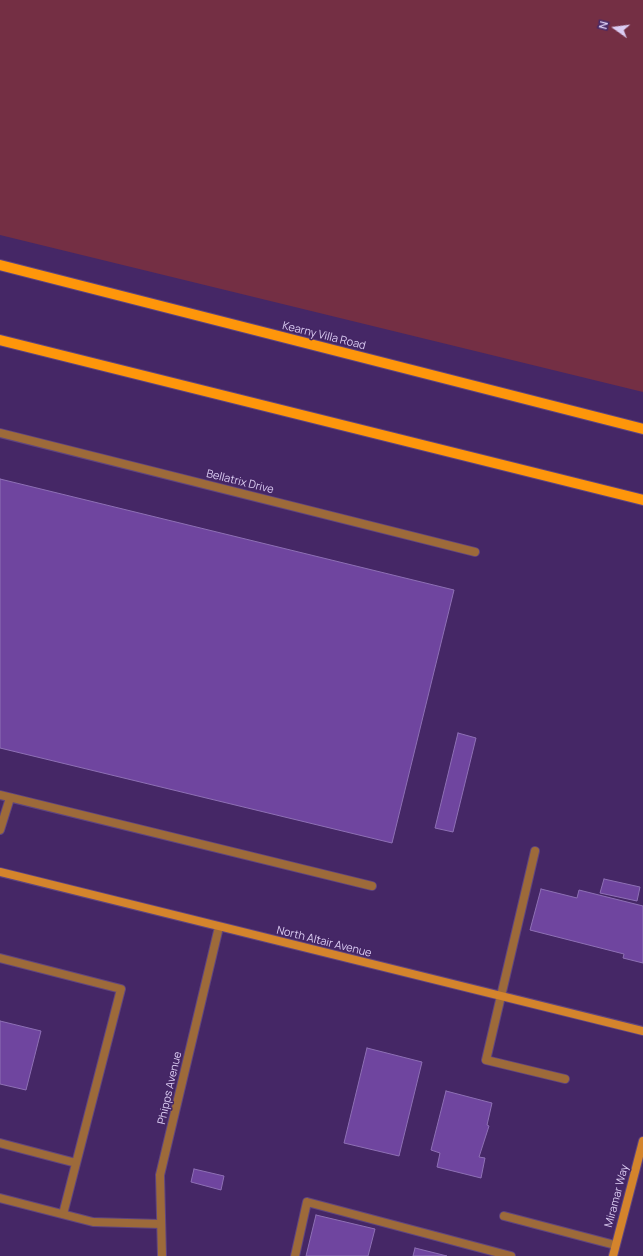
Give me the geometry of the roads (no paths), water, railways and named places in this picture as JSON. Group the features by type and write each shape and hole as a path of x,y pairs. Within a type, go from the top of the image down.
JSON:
{"main road":[{"name":"Kearny Villa Road","path":"0,265 643,429"},
{"path":"0,340 260,403 643,500"}],"street":[{"name":"Bellatrix Drive","path":"0,433 475,552"},
{"path":"0,795 372,886"},
{"path":"0,830 10,798"},
{"path":"535,851 486,1060 565,1079"},
{"name":"North Altair Avenue","path":"0,872 643,1031"},
{"name":"Phipps Avenue","path":"162,1256 160,1175 219,927"},
{"path":"0,958 121,989 63,1214"},
{"name":"Miramar Way","path":"613,1256 642,1152 643,1141"},
{"path":"0,1143 76,1163"},
{"path":"0,1198 94,1222 161,1224"},
{"path":"295,1256 307,1202 487,1253 511,1256"},
{"path":"504,1216 616,1245"}]}
